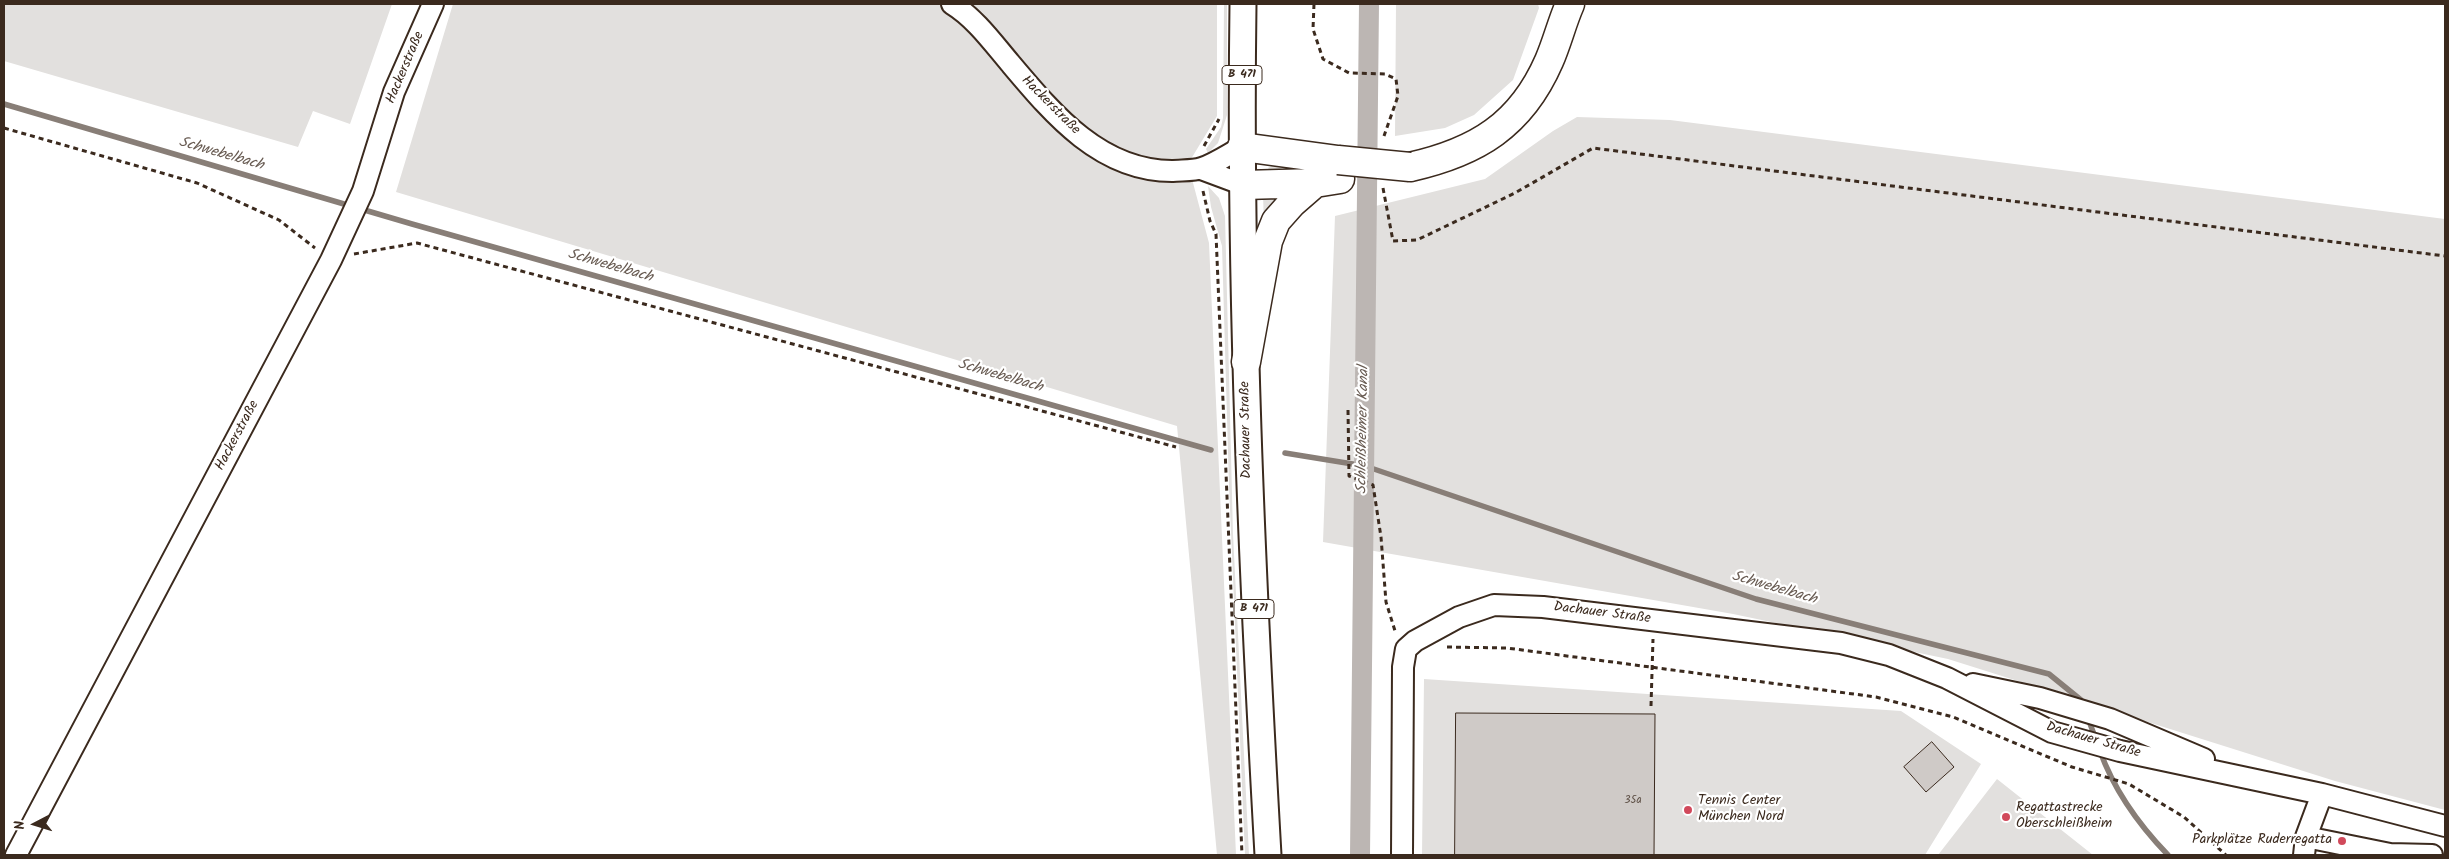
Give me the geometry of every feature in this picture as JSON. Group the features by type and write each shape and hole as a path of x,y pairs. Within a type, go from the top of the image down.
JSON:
{"highway":[{"path":"1554,4 1558,34"},
{"path":"1244,185 1331,174 1410,167 1457,154 1485,139 1510,119 1533,93 1549,60 1570,4"},
{"path":"1242,147 1331,174"},
{"path":"1246,362 1268,241 1276,221 1292,203 1331,174"}],"main road":[{"name":"Dachauer Straße","path":"1243,4 1242,147 1251,544 1268,855"}],"street":[{"name":"Hackerstraße","path":"16,855 331,260 363,191 394,92 433,4"},
{"name":"Hackerstraße","path":"952,4 983,31 1041,100 1089,144 1114,160 1162,171 1200,169 1244,185"},
{"name":"Hackerstraße","path":"1200,169 1242,147"},
{"name":"Dachauer Straße","path":"1411,645 1459,617 1494,606 1542,607 1841,643 1889,655 1947,678 2052,732 2120,750 2322,794 2445,826"},
{"path":"1402,855 1402,667 1411,645"},
{"name":"Dachauer Straße","path":"1947,678 2040,698 2110,720 2249,778"},
{"path":"2322,794 2305,846 2390,854 2432,855"}],"path":[{"path":"1314,4 1313,28 1323,59 1349,73 1385,74 1396,79 1398,96 1384,136"},
{"path":"4,128 198,183 279,220 331,260 417,243 1176,447"},
{"path":"1383,187 1393,241 1417,240 1515,193 1593,148 2445,256"},
{"path":"1348,410 1348,476 1373,485 1381,538 1386,602 1393,630 1411,645 1454,648 1507,648 1876,696 1953,717 2072,767 2129,784 2184,817 2226,855"},
{"path":"1651,706 1653,621"}],"shaded area":[{"path":"4,4 392,4 350,124 313,111 298,147 4,61"},
{"path":"453,4 1217,4 1217,116 1188,164 1209,243 1236,855 1217,855 1177,426 396,192"},
{"path":"1224,4 1227,4 1227,115 1218,143 1208,153 1206,149 1221,127 1223,118"},
{"path":"1396,4 1538,4 1539,8 1513,80 1474,115 1445,128 1395,136"},
{"path":"1577,117 1670,120 2445,219 2445,810 2335,781 1948,659 1733,614 1323,542 1335,216 1485,179 1553,131"},
{"path":"1275,164 1326,169 1271,173 1268,168"},
{"path":"1208,186 1219,198 1225,216 1233,534 1249,855 1245,855 1229,486 1222,246 1211,207"},
{"path":"1286,194 1264,224 1263,195"},
{"name":"Tennis Center München Nord","path":"1424,679 1901,711 1981,764 1925,855 1422,855"},
{"name":"Regattastrecke Oberschleißheim","path":"1997,779 2093,855 1938,855"}],"building":[{"path":"1456,713 1655,714 1654,855 1455,855"},
{"path":"1932,742 1954,767 1926,792 1904,767"}],"waterway":[{"name":"Schleißheimer Kanal","path":"1360,855 1369,4"},
{"name":"Schwebelbach","path":"4,104 412,224 1211,450"},
{"name":"Schwebelbach","path":"1285,453 1365,466 1756,599 2049,674 2081,700 2083,705"},
{"name":"Schwebelbach","path":"2088,718 2096,740"},
{"name":"Schwebelbach","path":"2100,751 2112,779 2128,806 2147,832 2168,855"}],"place":[{"name":"Tennis Center München Nord","path":"1688,810"},
{"name":"Regattastrecke Oberschleißheim","path":"2006,817"},
{"name":"Parkplätze Ruderregatta","path":"2342,841"}]}
